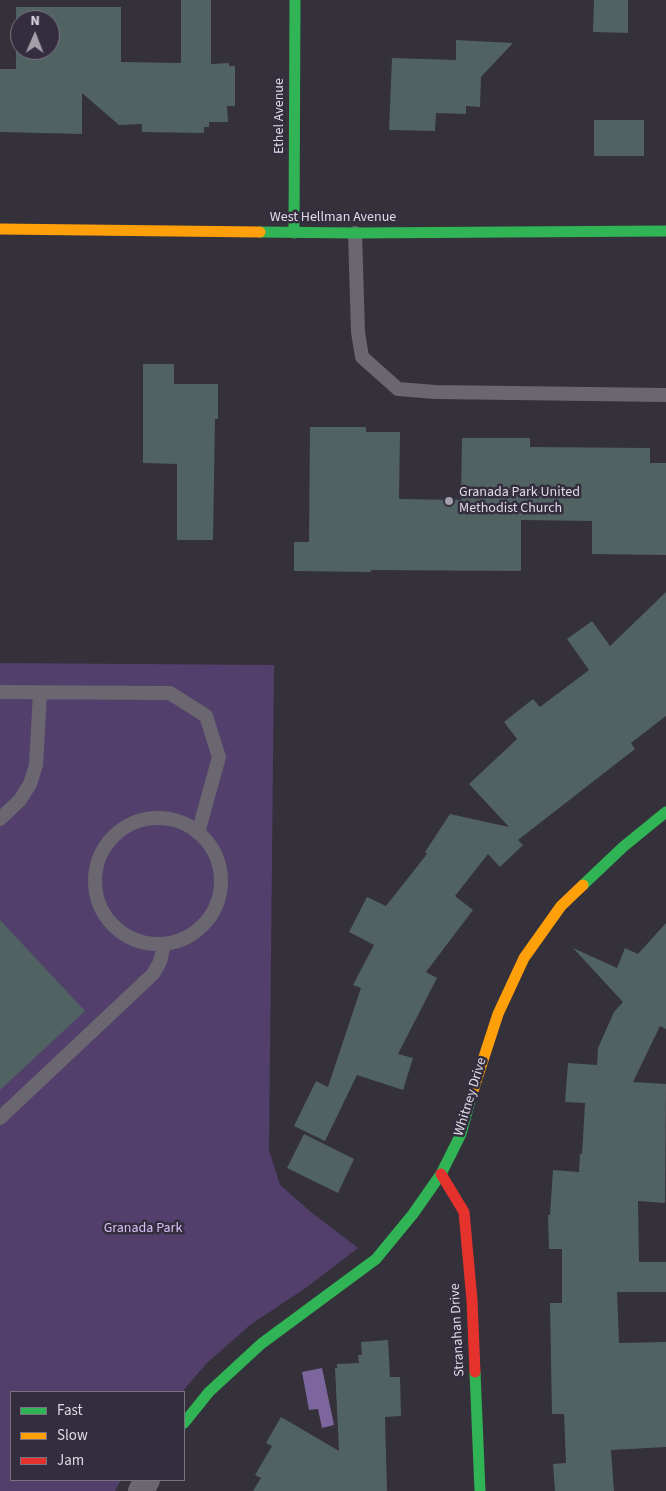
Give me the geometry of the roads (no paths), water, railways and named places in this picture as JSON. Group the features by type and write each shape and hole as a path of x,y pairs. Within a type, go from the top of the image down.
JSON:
{"street":[{"name":"Ethel Avenue","path":"294,0 294,233"},
{"name":"West Hellman Avenue","path":"0,229 294,233 666,231"},
{"name":"Whitney Drive","path":"185,1422 209,1392 261,1344 376,1259 413,1214 441,1174 461,1134 476,1079 498,1014 524,958 561,906 623,847 666,812"},
{"name":"Stranahan Drive","path":"441,1174 464,1212 472,1300 480,1491"}],"lane":[{"path":"355,233 358,332 362,357 398,389 435,392 666,395"},
{"path":"0,692 170,693 206,716 219,757 198,833"},
{"path":"0,819 20,800 30,784 36,766 40,692"},
{"path":"152,818 177,820 198,833 214,852 221,875 218,900 207,922 187,937 164,945 138,942 117,930 101,910 94,887 97,862 109,840 128,825 152,818"},
{"path":"0,1118 153,974 160,962 164,945"}],"place":[{"name":"Granada Park United Methodist Church","path":"449,501"}],"park label":[{"name":"Granada Park","path":"143,1229"}]}
